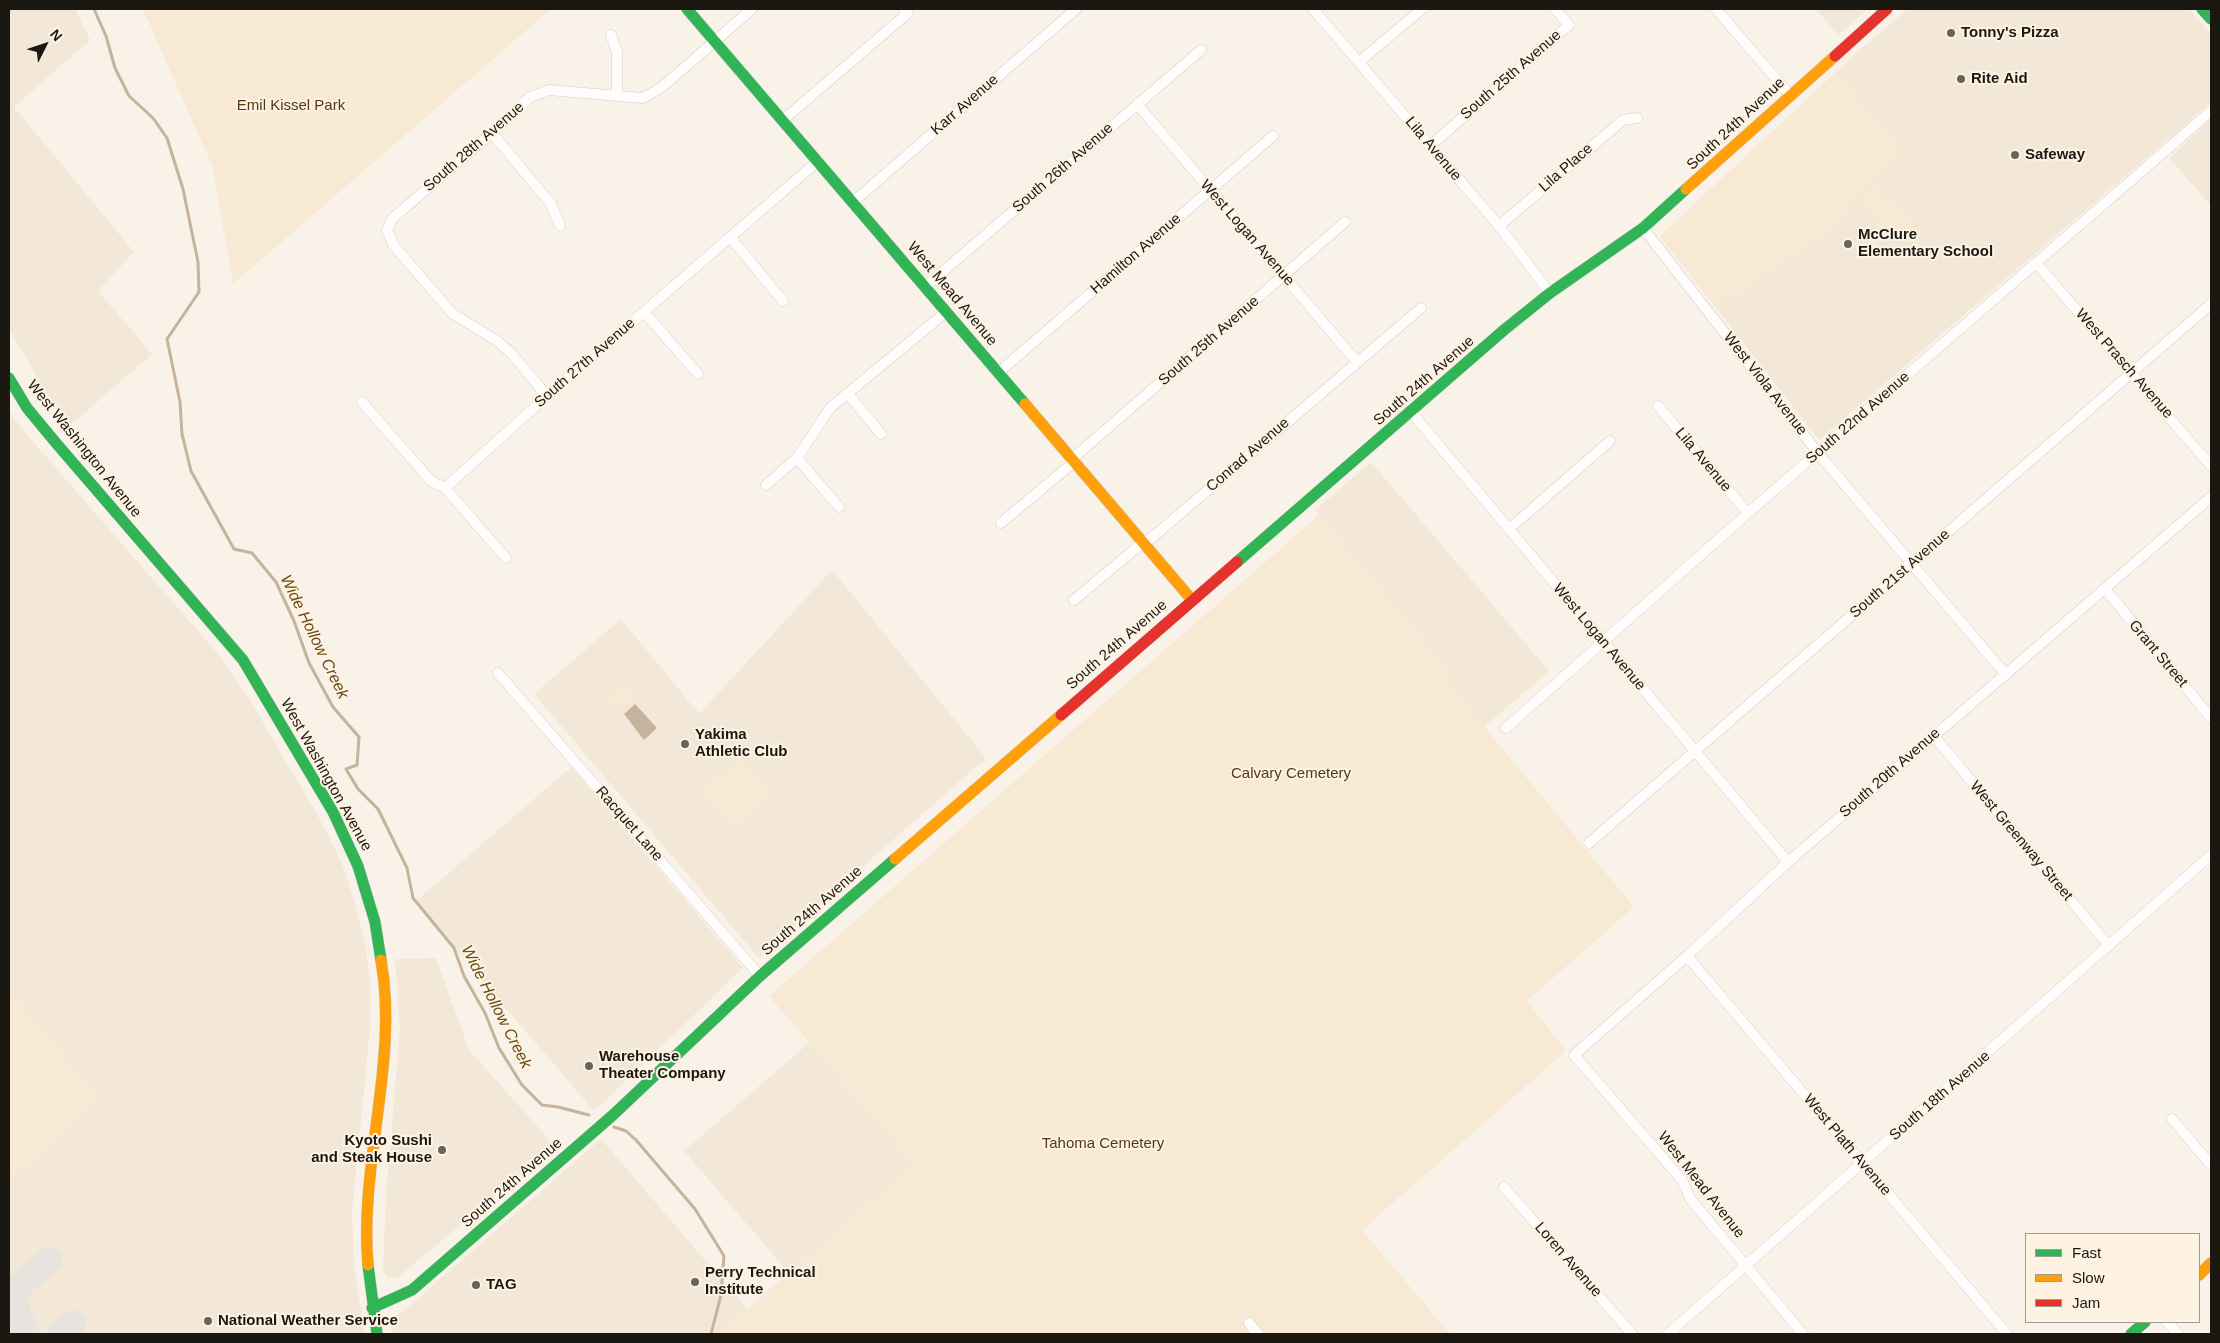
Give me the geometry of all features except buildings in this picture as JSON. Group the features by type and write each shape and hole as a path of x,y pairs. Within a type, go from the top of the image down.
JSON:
{"street":[{"name":"West Mead Avenue","path":"687,9 926,286 946,312 1192,600"},
{"name":"South 28th Avenue","path":"547,396 511,353 496,340 454,314 394,246 387,230 393,218 492,133 530,97 549,90 617,94 643,98 662,87 752,9"},
{"name":"Karr Avenue","path":"853,202 1076,9"},
{"name":"Lila Avenue","path":"1313,9 1499,226 1550,293"},
{"path":"1360,62 1422,9"},
{"name":"South 25th Avenue","path":"1430,146 1569,25 1555,9"},
{"path":"1716,9 1790,94"},
{"name":"South 24th Avenue","path":"372,1308 412,1290 613,1115 760,976 1192,600 1504,330 1550,293 1642,228 1887,9"},
{"path":"2202,9 2211,19"},
{"path":"783,120 906,11"},
{"path":"611,35 617,52 617,94"},
{"name":"South 26th Avenue","path":"926,286 1201,50"},
{"name":"West Logan Avenue","path":"1137,104 1357,362"},
{"name":"South 22nd Avenue","path":"1506,728 1604,643 1748,513 2211,111"},
{"name":"Lila Place","path":"1499,226 1623,120 1638,118"},
{"path":"492,133 551,204 560,226"},
{"name":"Hamilton Avenue","path":"999,372 1273,136"},
{"name":"South 27th Avenue","path":"445,488 547,396 818,161"},
{"name":"South 25th Avenue","path":"1001,524 1345,222"},
{"name":"West Viola Avenue","path":"1642,228 1818,453 2006,675"},
{"path":"730,237 783,301"},
{"name":"West Prasch Avenue","path":"2036,263 2132,372 2211,466"},
{"name":"South 21st Avenue","path":"1589,843 2211,304"},
{"name":"Conrad Avenue","path":"1074,600 1421,308"},
{"path":"644,312 698,374"},
{"path":"766,485 798,458 830,408 946,312"},
{"name":"West Washington Avenue","path":"9,378 27,408 62,451 244,660 332,812 358,866 376,922 384,981 385,1040 365,1232 372,1308 377,1334"},
{"path":"848,394 881,434"},
{"path":"362,402 431,481 445,488 506,558"},
{"name":"Lila Avenue","path":"1658,406 1748,513"},
{"name":"West Logan Avenue","path":"1411,412 1788,862"},
{"path":"1509,529 1610,441"},
{"path":"798,458 839,507"},
{"name":"South 20th Avenue","path":"1574,1056 1687,956 1788,862 2210,500"},
{"name":"Grant Street","path":"2106,590 2211,718"},
{"name":"Racquet Lane","path":"498,673 760,976"},
{"name":"West Greenway Street","path":"1934,735 2109,946"},
{"name":"South 18th Avenue","path":"1668,1334 1863,1164 2211,855"},
{"name":"West Plath Avenue","path":"1687,956 2007,1334"},
{"name":"West Mead Avenue","path":"1574,1056 1682,1180 1691,1200 1803,1334"},
{"path":"2172,1119 2211,1165"},
{"name":"Loren Avenue","path":"1504,1187 1632,1334"},
{"path":"2200,1273 2211,1264"},
{"path":"1249,1323 1258,1334"},
{"path":"2131,1334 2144,1323"},
{"path":"2169,1323 2178,1334"}],"shaded area":[{"path":"9,9 75,9 90,40 14,107 134,252 98,291 152,354 67,428 9,329"},
{"path":"1816,9 1868,9 1838,35"},
{"path":"1908,9 2189,9 2211,34 2211,102 1819,440 1660,236 1862,48"},
{"path":"2211,119 2211,206 2169,158"},
{"path":"9,410 22,429 218,654 247,695 326,830 343,866 365,942 370,981 370,1028 352,1213 354,1266 365,1334 9,1334"},
{"path":"1371,462 1549,671 1484,727 1450,687 1448,669 1315,510"},
{"path":"832,570 986,758 759,958 534,694 621,619 699,714"},
{"path":"635,704 657,728 644,740 624,714"},
{"path":"571,767 743,968 594,1111 415,902"},
{"path":"436,958 469,1050 555,1146 397,1278 387,1277 383,1269 386,1196 400,1029 395,959"},
{"path":"809,1043 914,1164 789,1273 684,1151"},
{"path":"601,1139 747,1309 718,1334 393,1334 391,1326 393,1317 406,1309"}],"green space":[{"name":"Emil Kissel Park","path":"143,9 551,9 233,284 213,168"},
{"path":"1837,72 1903,152 1853,200 1850,199 1849,207 1837,223 1807,249 1784,260 1741,295 1732,293 1714,303 1660,236"},
{"path":"1876,182 1885,192 1865,209 1857,200"},
{"path":"1887,194 1895,203 1876,221 1867,211"},
{"path":"1897,206 1905,216 1886,233 1877,224"},
{"path":"1908,217 1916,227 1899,241 1891,232"},
{"name":"Tahoma Cemetery","path":"1319,515 1448,669 1451,687 1634,907 1527,1001 1566,1051 1362,1230 1450,1334 718,1334 914,1164 769,996"},
{"path":"625,683 635,695 616,712 606,700"},
{"path":"740,758 773,795 734,829 701,792"},
{"path":"9,990 100,1097 57,1142 9,1179"}],"waterway":[{"name":"Wide Hollow Creek","path":"94,9 106,36 115,68 129,96 153,118 167,138 183,189 198,262 199,292 167,339 180,402 182,434 191,471 234,549 252,553 276,582 294,621 309,663 333,707 359,737 357,765 346,769 358,789 378,809 407,868 413,898 454,948 464,976 485,1013 499,1048 522,1085 542,1105 589,1115"},
{"name":"Wide Hollow Creek","path":"614,1127 626,1131 636,1140 695,1209 724,1256 721,1295 711,1334"}],"taxiway":[{"path":"11,1293 49,1260"},
{"path":"9,1288 26,1334"},
{"path":"61,1334 73,1323"}],"traffic: fast":[{"path":"687,9 1025,404"},
{"path":"2202,9 2211,19"},
{"path":"1237,562 1504,330 1550,293 1643,228 1686,189"},
{"path":"9,378 27,408 56,443 243,660 333,812 358,866 375,922 381,960"},
{"path":"372,1308 412,1290 613,1115 760,976 895,859"},
{"path":"368,1265 377,1334"},
{"path":"2131,1334 2144,1323"}],"traffic: slow":[{"path":"1686,189 1835,56"},
{"path":"1025,404 1192,600"},
{"path":"895,859 1061,715"},
{"path":"368,1265 369,1189 385,1036 385,998 381,960"},
{"path":"2200,1274 2211,1263"}],"traffic: jam":[{"path":"1835,56 1887,9"},
{"path":"1061,715 1237,562"}],"place":[{"name":"Tonny's Pizza","path":"1951,33"},
{"name":"Rite Aid","path":"1961,79"},
{"name":"Safeway","path":"2015,155"},
{"name":"McClure Elementary School","path":"1848,244"},
{"name":"Yakima Athletic Club","path":"685,744"},
{"name":"Warehouse Theater Company","path":"589,1066"},
{"name":"Kyoto Sushi and Steak House","path":"442,1150"},
{"name":"Perry Technical Institute","path":"695,1282"},
{"name":"TAG","path":"476,1285"},
{"name":"National Weather Service","path":"208,1321"}],"park label":[{"name":"Calvary Cemetery","path":"1291,774"}]}
